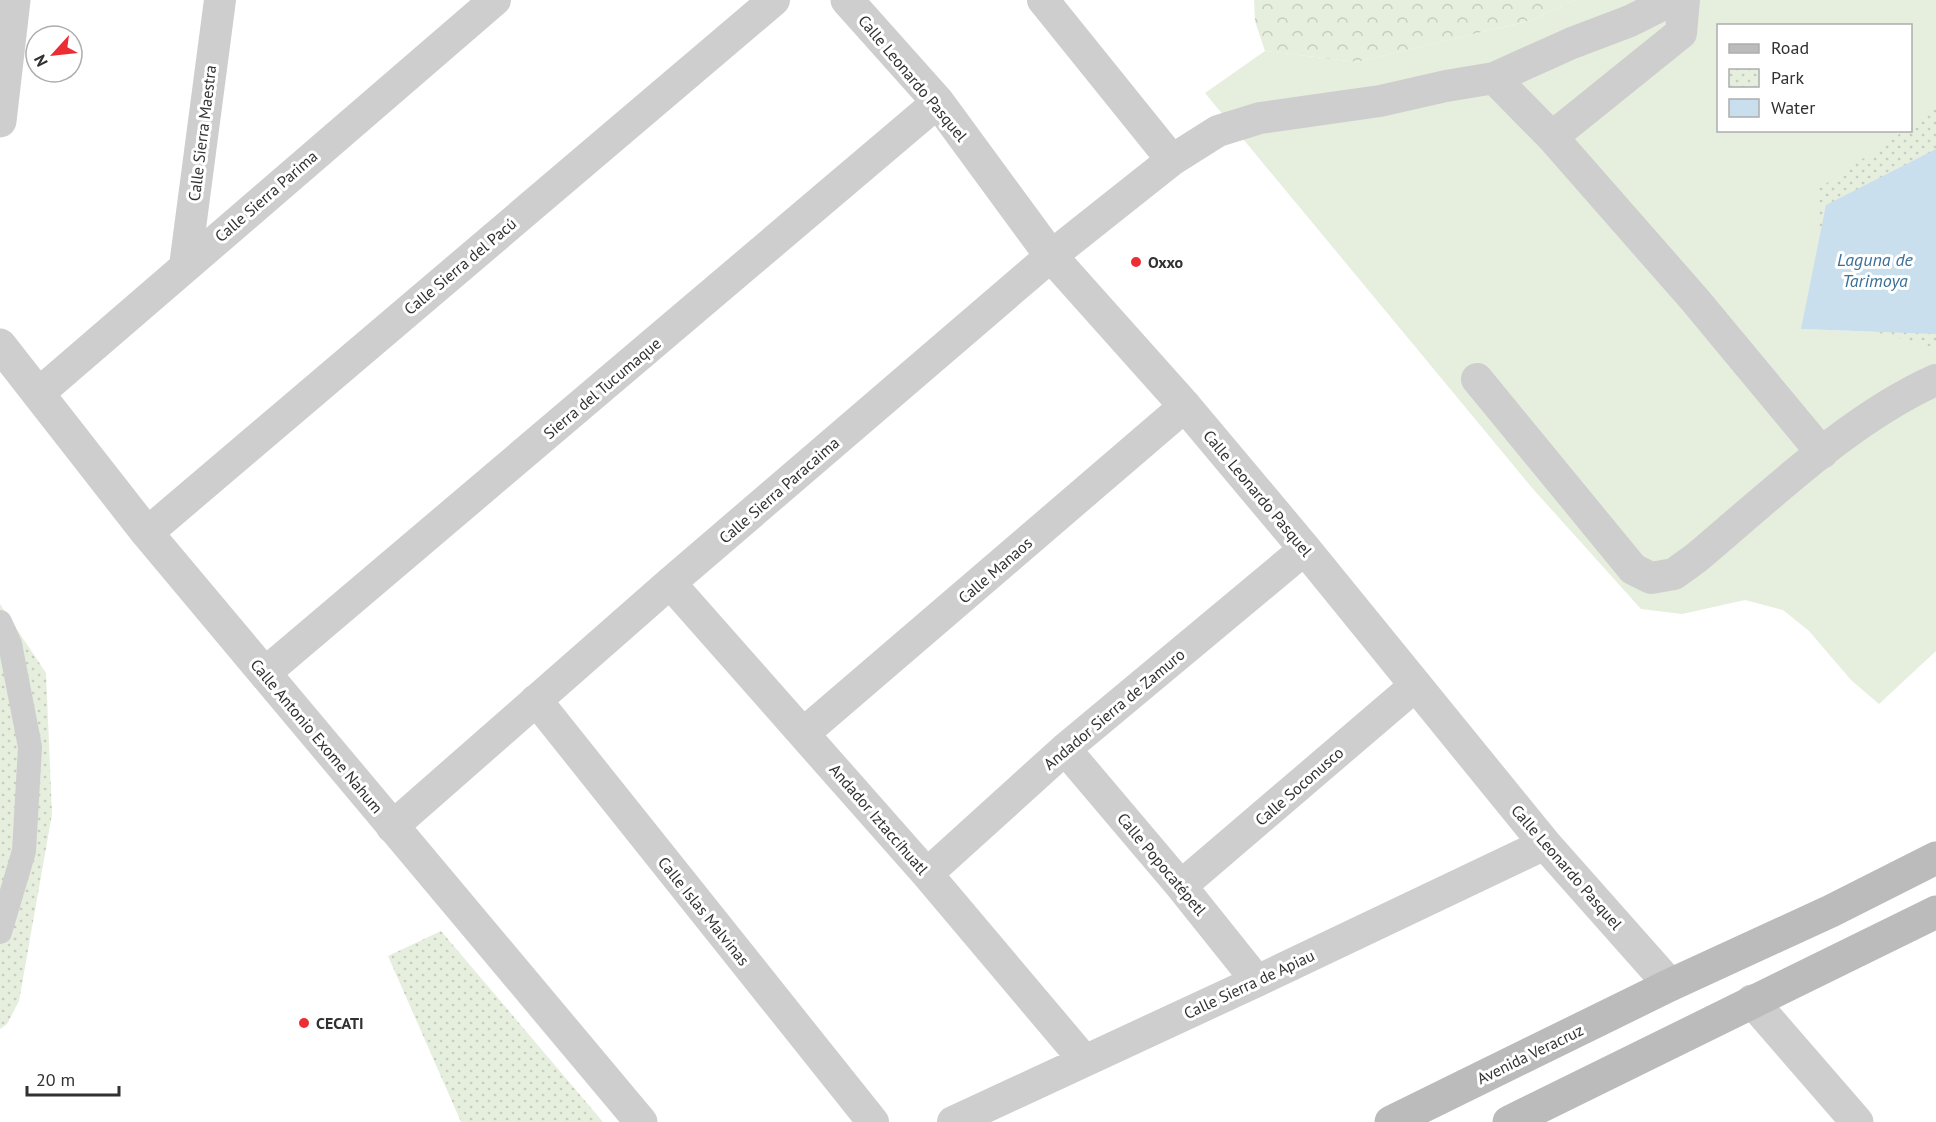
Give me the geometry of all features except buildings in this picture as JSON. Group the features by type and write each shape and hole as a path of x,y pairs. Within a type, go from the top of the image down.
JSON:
{"main road":[{"name":"Avenida Veracruz","path":"1391,1122 1670,986 1831,911 1936,858"},
{"path":"1509,1122 1936,912"}],"street":[{"path":"0,121 14,0"},
{"name":"Calle Sierra Maestra","path":"185,266 220,0"},
{"name":"Calle Sierra Parima","path":"38,394 495,0"},
{"name":"Calle Sierra del Pacú","path":"147,533 774,0"},
{"name":"Calle Leonardo Pasquel","path":"847,0 938,102 1051,256 1185,406 1305,549 1545,844 1670,986"},
{"path":"1043,0 1172,160"},
{"name":"Calle Sierra Paracaima","path":"392,827 670,583 1051,256 1172,160 1218,131 1260,118 1380,101 1494,78 1572,43 1630,21 1672,0"},
{"path":"1552,137 1681,33 1684,0"},
{"path":"1494,78 1552,137 1695,300 1821,453"},
{"name":"Sierra del Tucumaque","path":"265,673 938,102"},
{"name":"Calle Antonio Exome Nahum","path":"0,345 147,533 641,1122"},
{"path":"1477,379 1633,569 1651,578 1674,574 1821,453 1910,392 1936,381"},
{"name":"Calle Manaos","path":"804,733 1185,406"},
{"name":"Andador Sierra de Zamuro","path":"927,874 1065,749 1305,549"},
{"name":"Andador Iztaccíhuatl","path":"670,583 927,874 1084,1060"},
{"path":"0,622 10,644 30,747 24,851 0,932"},
{"name":"Calle Soconusco","path":"1181,886 1416,685"},
{"name":"Calle Islas Malvinas","path":"536,700 873,1122"},
{"name":"Calle Popocatépetl","path":"1065,749 1181,886 1257,981"},
{"name":"Calle Sierra de Apiau","path":"953,1122 1545,844"},
{"path":"1752,1001 1857,1122"}],"green space":[{"path":"1254,0 1575,0 1532,20 1357,62 1265,51 1255,21"},
{"path":"1575,0 1936,0 1936,149 1802,329 1936,334 1936,651 1879,704 1851,680 1809,631 1783,610 1745,600 1682,614 1641,609 1533,489 1205,93 1265,51 1357,62 1532,20"},
{"name":"Laguna de Tarimoya","path":"1936,109 1936,348 1820,317 1818,189 1903,132 1912,132 1912,125"},
{"path":"0,604 46,673 52,814 19,1001 7,1024 0,1029"},
{"path":"441,931 603,1122 461,1122 388,956"}],"water":[{"name":"Laguna de Tarimoya","path":"1936,149 1936,334 1801,329 1826,205"}],"place":[{"name":"Oxxo","path":"1136,262"},
{"name":"CECATI","path":"304,1023"}]}
